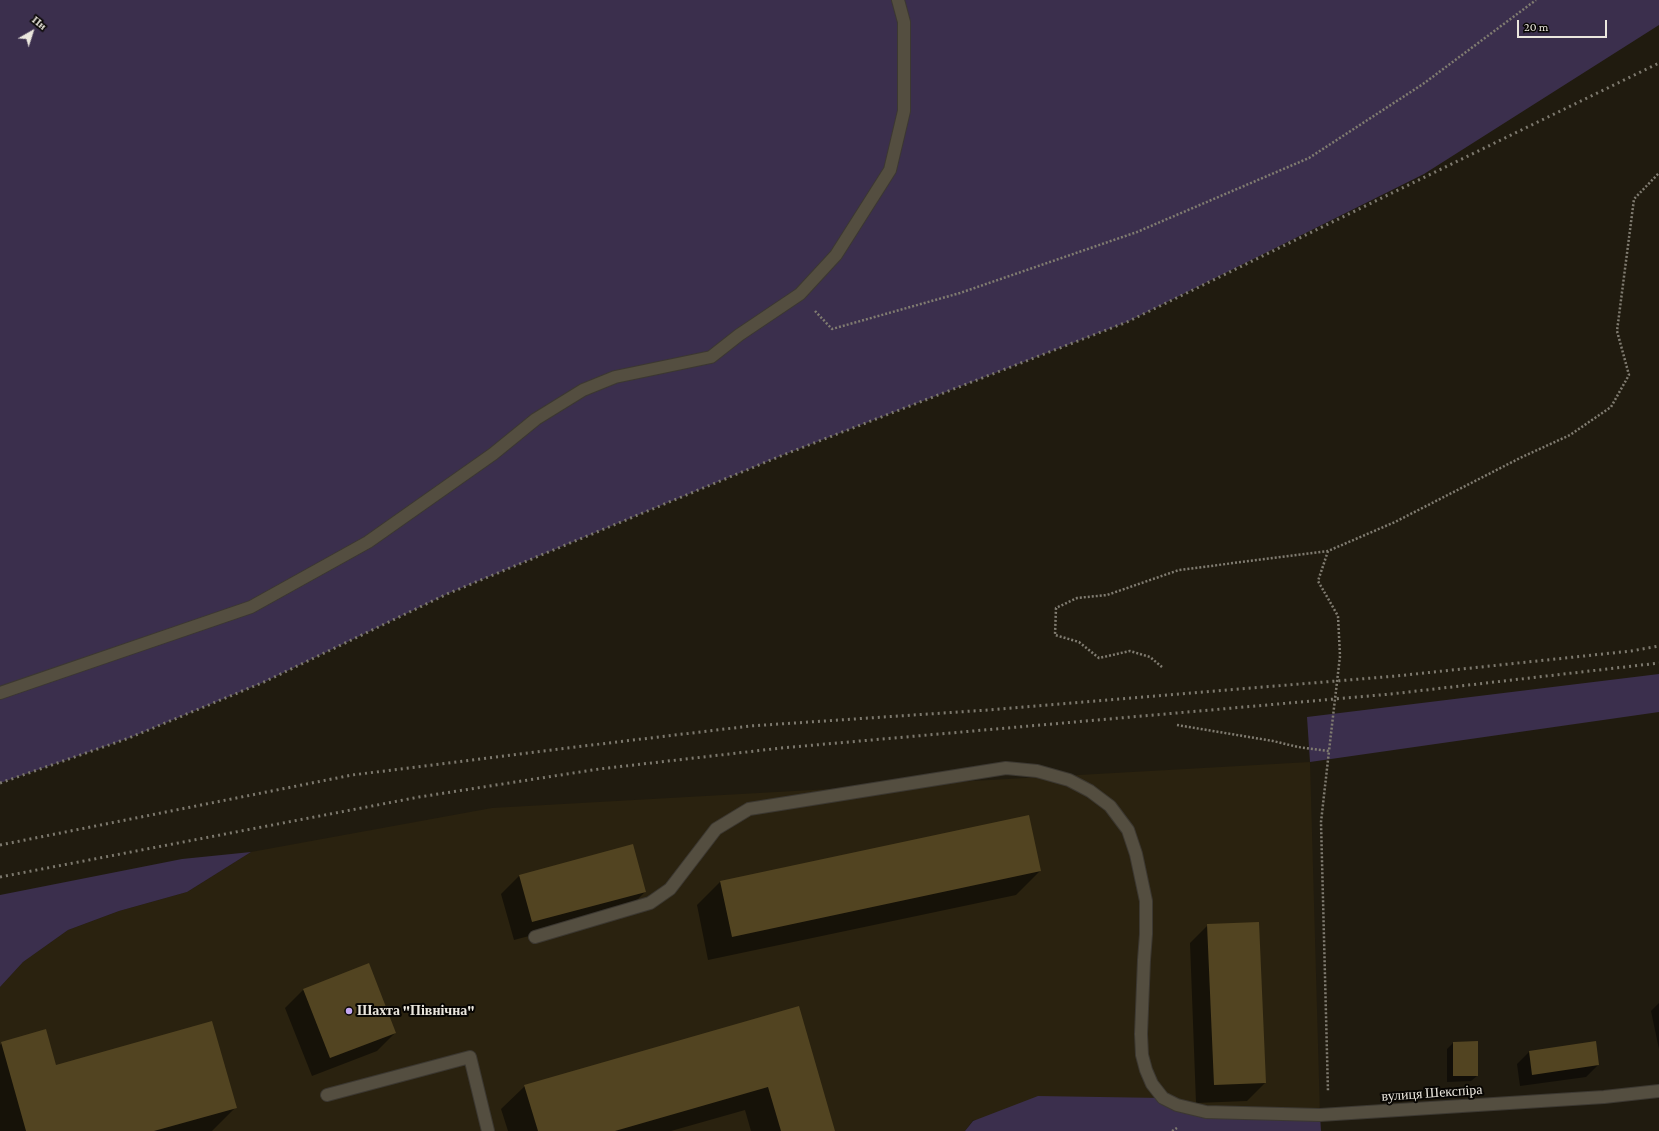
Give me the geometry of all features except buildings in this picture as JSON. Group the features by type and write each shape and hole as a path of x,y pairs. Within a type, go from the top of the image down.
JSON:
{"street":[{"path":"0,693 251,607 368,542 493,454 536,419 583,390 615,377 711,357 739,335 800,294 836,255 890,170 904,111 904,22 898,0"},
{"name":"вулиця Шекспіра","path":"535,937 650,903 670,889 716,829 749,809 1006,768 1037,771 1069,780 1090,791 1110,806 1128,830 1136,854 1146,901 1146,934 1141,1034 1142,1054 1146,1070 1152,1084 1164,1098 1177,1106 1206,1112 1320,1115 1604,1097 1659,1091"},
{"path":"327,1095 470,1057 488,1131"}],"path":[{"path":"800,294 832,329 960,293 1137,232 1309,158 1423,84 1536,0"},
{"path":"1162,666 1150,657 1130,650 1099,658 1079,642 1054,635 1056,608 1077,598 1107,595 1179,570 1328,551 1395,522 1520,458 1570,435 1611,407 1629,375 1617,331 1634,199 1659,173"},
{"path":"1328,551 1318,581 1338,616 1340,656 1321,822 1328,1096"},
{"path":"1177,725 1273,741 1298,747 1329,751"}],"shaded area":[{"path":"0,0 1659,0 1659,25 1424,174 1127,322 783,455 447,594 264,682 129,738 0,783"},
{"path":"1659,674 1659,712 1310,762 1307,717"},
{"path":"1310,762 1320,1115 973,1120 965,1131 0,1131 0,987 23,962 68,930 119,911 187,892 251,852 492,808"},
{"path":"251,852 187,892 119,911 68,930 23,962 0,987 0,895 182,859"},
{"path":"1038,1096 1163,1098 1177,1105 1320,1115 1321,1131 965,1131 973,1121"}],"railway":[{"path":"0,783 129,738 264,682 447,594 783,455 1127,322 1659,63"},
{"path":"0,845 352,775 750,726 988,710 1396,676 1631,651 1659,646"},
{"path":"0,877 419,797 599,769 781,748 1391,694 1659,663"}],"place":[{"name":"Шахта \"Північна\"","path":"349,1011"}]}
